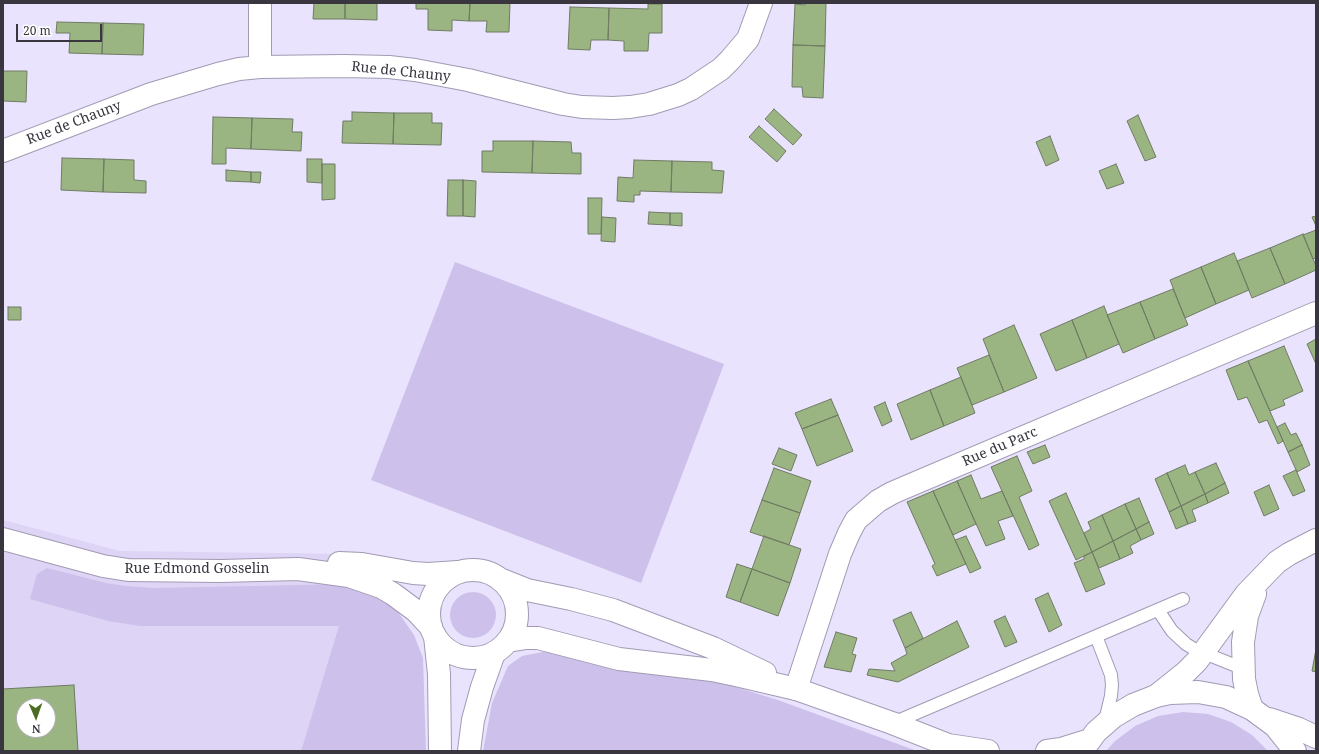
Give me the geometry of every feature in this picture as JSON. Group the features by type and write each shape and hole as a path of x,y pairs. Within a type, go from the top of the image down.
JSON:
{"main road":[{"path":"260,3 260,67"},
{"name":"Rue de Chauny","path":"3,151 150,94 218,74 239,69 260,67 389,67 415,70 468,80 563,104 582,107 613,108 649,104 678,95 701,83 721,69 748,39 761,3"},
{"name":"Rue du Parc","path":"796,689 840,554 849,533 856,520 878,501 892,493 1316,313"},
{"name":"Rue Edmond Gosselin","path":"3,539 103,566 128,570 220,571 298,569 347,563 362,564 413,573 428,574 458,572"},
{"path":"1156,696 1186,672 1204,653 1246,594 1277,562 1316,540"},
{"name":"Rue Edmond Gosselin","path":"298,569 349,576 381,587 416,611 433,631"},
{"path":"440,751 439,674 429,613 434,594 441,583 458,572 471,569 478,569 491,573 502,580 527,590 595,605 648,623 737,659 796,689 954,748 988,751"},
{"path":"1264,575 1253,597 1247,616 1243,642 1247,694 1258,713 1285,737 1295,751"},
{"path":"469,751 474,720 482,687 501,647 515,628 518,613 515,598 502,580"},
{"path":"433,631 443,646 461,656 474,658 516,639 538,638 613,657 712,670 796,689"},
{"path":"1047,751 1061,749 1092,738 1133,704 1156,696 1184,692 1205,693 1226,697 1258,713 1316,737"}],"lane":[{"path":"892,724 1183,599"},
{"path":"1158,610 1186,644 1244,669"},
{"path":"1092,738 1108,709 1112,680 1108,665 1096,636"}],"shaded area":[{"path":"455,262 724,364 641,583 371,480"},
{"path":"3,520 120,551 355,554 340,626 301,751 3,751"},
{"path":"47,568 106,583 126,586 154,588 350,584 373,592 398,612 414,635 423,658 426,751 301,751 339,626 140,626 108,621 30,599 37,574"},
{"path":"473,592 486,596 492,602 496,615 492,628 486,634 473,638 460,634 454,628 450,615 454,602 460,596"},
{"path":"548,651 600,666 709,679 778,700 917,751 483,751 492,703 508,666 522,656"},
{"path":"1183,712 1208,714 1231,722 1252,735 1268,751 1106,751 1115,741 1135,726 1158,716"}],"building":[{"path":"314,3 345,3 345,19 313,19"},
{"path":"345,3 377,3 377,20 345,19"},
{"path":"416,3 470,3 469,21 452,20 452,31 428,30 428,9 416,9"},
{"path":"470,3 510,3 509,32 486,32 487,21 469,21"},
{"path":"805,3 826,3 825,46 793,45 795,4 805,5"},
{"path":"648,4 662,4 662,33 649,33 648,51 624,51 624,41 608,40 609,8 648,9"},
{"path":"570,7 609,8 608,40 591,40 590,50 568,49"},
{"path":"57,22 103,23 102,54 69,53 70,33 56,33"},
{"path":"103,23 144,24 143,55 102,54"},
{"path":"793,45 825,46 823,98 803,97 802,87 792,87"},
{"path":"3,71 27,71 26,102 3,101"},
{"path":"774,109 802,135 793,145 765,119"},
{"path":"352,112 394,113 393,144 342,143 343,121 352,121"},
{"path":"394,113 432,113 432,123 442,123 441,145 393,144"},
{"path":"1138,115 1156,157 1145,161 1127,121"},
{"path":"213,117 252,118 251,149 226,148 226,164 212,164"},
{"path":"252,118 293,119 292,132 302,132 301,151 251,149"},
{"path":"759,126 786,151 777,162 749,137"},
{"path":"1050,136 1059,160 1046,166 1036,142"},
{"path":"493,141 533,141 532,173 482,172 482,151 493,151"},
{"path":"533,141 571,142 572,153 581,153 581,174 532,173"},
{"path":"62,158 104,159 103,192 61,190"},
{"path":"104,159 134,160 134,180 146,181 146,193 103,192"},
{"path":"307,159 322,159 322,183 307,182"},
{"path":"634,160 672,161 671,192 640,191 640,195 634,195 634,202 617,201 618,177 633,178"},
{"path":"672,161 712,162 712,170 724,171 722,193 671,192"},
{"path":"322,164 335,164 335,199 322,200"},
{"path":"1116,164 1124,183 1107,189 1099,171"},
{"path":"226,170 251,172 251,182 226,181"},
{"path":"251,172 261,172 260,183 251,182"},
{"path":"448,180 463,180 463,216 447,216"},
{"path":"463,180 476,181 475,217 463,216"},
{"path":"588,198 602,198 601,234 588,234"},
{"path":"649,212 670,213 670,225 648,224"},
{"path":"670,213 682,213 682,226 670,225"},
{"path":"1316,216 1316,226 1312,217"},
{"path":"602,217 616,218 615,242 601,241"},
{"path":"1316,230 1316,258 1313,259 1303,235"},
{"path":"1303,234 1316,266 1316,270 1285,284 1270,248"},
{"path":"1270,248 1285,284 1252,298 1237,261"},
{"path":"1234,253 1249,290 1216,304 1201,267"},
{"path":"1201,267 1216,304 1185,318 1170,280"},
{"path":"1173,289 1188,325 1155,339 1140,302"},
{"path":"1140,302 1155,339 1123,353 1107,315"},
{"path":"1104,306 1119,344 1087,358 1072,320"},
{"path":"8,307 21,307 21,320 8,320"},
{"path":"1072,320 1087,358 1056,371 1040,334"},
{"path":"1014,325 1037,378 1004,392 983,339"},
{"path":"1316,339 1316,364 1307,344"},
{"path":"1284,346 1303,391 1283,400 1285,405 1270,411 1248,361"},
{"path":"989,355 1004,392 972,405 957,368"},
{"path":"1248,361 1283,441 1278,444 1267,420 1259,423 1247,397 1238,400 1226,370"},
{"path":"961,377 975,413 944,426 930,390"},
{"path":"930,390 944,426 911,440 897,404"},
{"path":"831,399 838,415 802,429 795,413"},
{"path":"885,402 892,421 882,426 874,407"},
{"path":"838,415 853,451 817,466 802,429"},
{"path":"1285,423 1291,435 1296,433 1302,445 1288,452 1277,427"},
{"path":"1045,445 1050,457 1033,464 1027,452"},
{"path":"1302,445 1310,465 1297,472 1288,452"},
{"path":"779,448 797,455 791,471 772,464"},
{"path":"1017,456 1032,491 1019,497 1039,545 1029,550 991,467"},
{"path":"1216,463 1225,483 1205,494 1195,472"},
{"path":"1185,465 1189,475 1195,472 1205,494 1181,506 1167,473"},
{"path":"774,468 811,481 800,513 762,500"},
{"path":"1296,470 1305,491 1293,496 1283,476"},
{"path":"1167,473 1181,506 1169,512 1155,479"},
{"path":"971,475 981,499 1002,491 1013,516 998,521 1005,539 986,546 957,481"},
{"path":"957,481 976,524 953,535 933,491"},
{"path":"1225,483 1229,493 1208,503 1205,494"},
{"path":"1269,485 1279,509 1264,516 1254,492"},
{"path":"933,491 966,564 937,576 932,566 935,564 907,502"},
{"path":"1066,493 1092,552 1076,560 1049,501"},
{"path":"1205,494 1208,503 1192,510 1196,521 1188,524 1181,506"},
{"path":"1139,498 1149,522 1136,529 1125,504"},
{"path":"762,500 800,513 789,545 750,532"},
{"path":"1125,504 1136,529 1113,541 1102,515"},
{"path":"1181,506 1188,524 1176,529 1169,512"},
{"path":"1102,515 1113,541 1092,552 1084,533 1091,529 1088,522"},
{"path":"1149,522 1154,534 1141,540 1136,529"},
{"path":"1136,529 1141,540 1130,546 1133,553 1120,559 1113,541"},
{"path":"764,536 801,549 790,583 752,569"},
{"path":"966,536 981,568 970,573 955,540"},
{"path":"1113,541 1120,559 1099,568 1092,552"},
{"path":"1092,552 1105,584 1086,592 1074,563 1084,559 1084,556"},
{"path":"737,564 752,569 740,602 726,597"},
{"path":"752,569 790,583 778,616 740,602"},
{"path":"1048,593 1062,625 1049,632 1035,599"},
{"path":"911,612 923,638 905,648 893,620"},
{"path":"1005,616 1017,642 1005,647 994,621"},
{"path":"957,621 969,647 898,682 867,675 869,669 895,671 891,663 907,654 905,648"},
{"path":"836,632 857,638 852,654 856,655 851,672 824,667"},
{"path":"1316,649 1316,672 1312,671"},
{"path":"74,685 78,751 3,751 3,689"}]}
